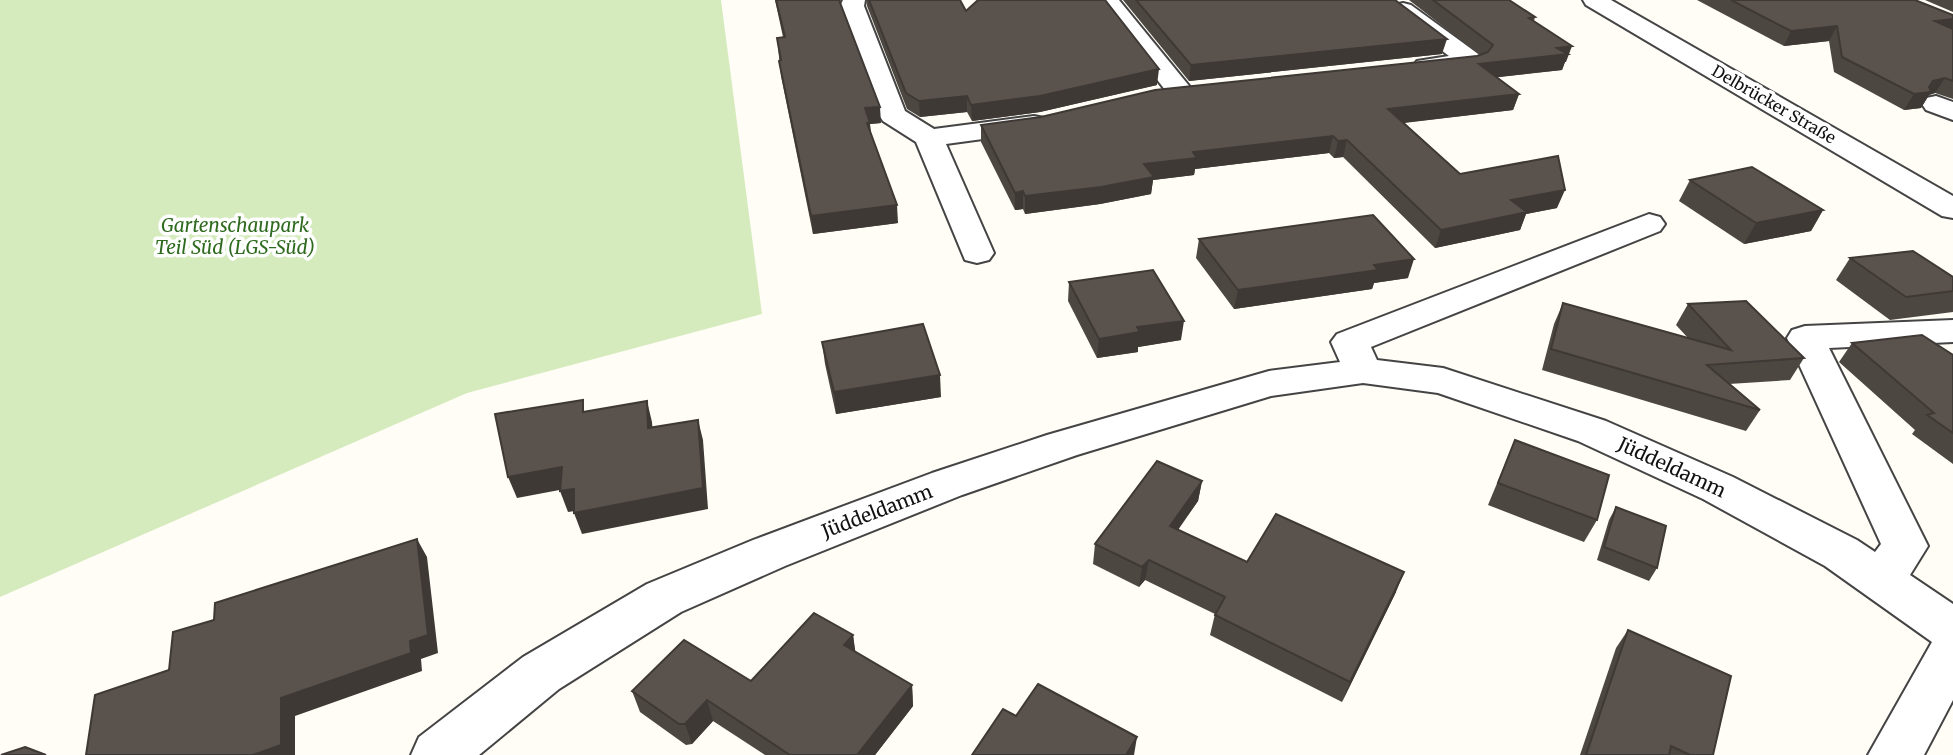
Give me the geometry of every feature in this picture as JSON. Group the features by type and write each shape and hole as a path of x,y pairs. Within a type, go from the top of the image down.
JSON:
{"street":[{"path":"855,0 852,6 892,115 929,138 976,253"},
{"path":"1107,0 1181,93"},
{"name":"Delbrücker Straße","path":"1594,0 1953,209"},
{"path":"1394,3 1472,61 1402,68"},
{"path":"1153,96 1208,90"},
{"path":"929,138 1053,120"},
{"path":"1363,371 1350,342 1649,224"},
{"path":"1881,581 1905,546 1805,338 1953,331"},
{"name":"Jüddeldamm","path":"438,755 541,673 653,605 769,553 947,484 1062,445 1269,384 1363,371 1444,381 1592,431 1717,488 1841,553 1953,630"},
{"path":"1895,755 1953,652"}],"green space":[{"name":"Gartenschaupark Teil Süd (LGS-Süd)","path":"0,0 721,0 762,314 467,393 0,597"}],"building":[{"path":"776,0 839,0 880,107 865,108 870,123 867,123 897,205 811,216 779,61 777,38 785,37"},
{"path":"869,0 960,0 966,11 978,0 1105,0 1159,69 1040,96 971,105 967,96 919,101 906,93"},
{"path":"1136,0 1395,0 1447,39 1191,65"},
{"path":"1433,0 1509,0 1535,17 1529,18 1572,46 1557,48 1568,54 1479,64 1519,94 1388,109 1460,174 1558,156 1565,190 1511,200 1527,212 1441,230 1347,140 1338,141 1333,136 1193,152 1197,158 1144,164 1154,177 1101,187 1025,196 1023,191 1015,193 981,125 1041,117 1155,90 1477,56 1488,52 1493,45"},
{"path":"1731,0 1915,0 1953,15 1953,19 1935,21 1953,29 1953,81 1945,78 1933,81 1929,87 1931,92 1914,94 1842,57 1837,26 1791,31"},
{"path":"1752,167 1823,210 1756,223 1690,180"},
{"path":"1373,215 1414,259 1374,265 1378,270 1238,290 1199,239"},
{"path":"1913,251 1953,277 1953,291 1906,297 1850,258"},
{"path":"1153,270 1184,321 1137,327 1140,332 1099,339 1069,282"},
{"path":"1746,301 1804,358 1707,365 1760,410 1551,349 1563,303 1731,350 1688,304"},
{"path":"923,324 940,375 834,392 822,342"},
{"path":"1922,335 1953,355 1953,433 1927,415 1934,413 1852,343"},
{"path":"583,400 583,412 647,401 648,428 698,420 703,488 574,513 574,489 560,491 562,467 508,477 495,414"},
{"path":"1515,440 1609,475 1597,520 1498,483"},
{"path":"1157,461 1202,481 1170,526 1247,562 1276,514 1404,572 1350,682 1215,615 1225,597 1149,560 1142,567 1095,544"},
{"path":"1616,507 1666,526 1657,568 1604,547"},
{"path":"417,539 428,635 410,641 411,653 281,698 281,745 253,755 86,755 95,695 169,670 173,632 214,620 215,603"},
{"path":"814,613 853,635 844,645 912,685 857,755 790,755 707,700 685,724 679,724 632,691 684,640 751,681"},
{"path":"1628,630 1731,676 1713,755 1690,755 1671,746 1669,755 1586,755"},
{"path":"1038,684 1137,737 1126,755 972,755 1003,709 1016,716"},
{"path":"25,747 46,755 1,755"}]}
